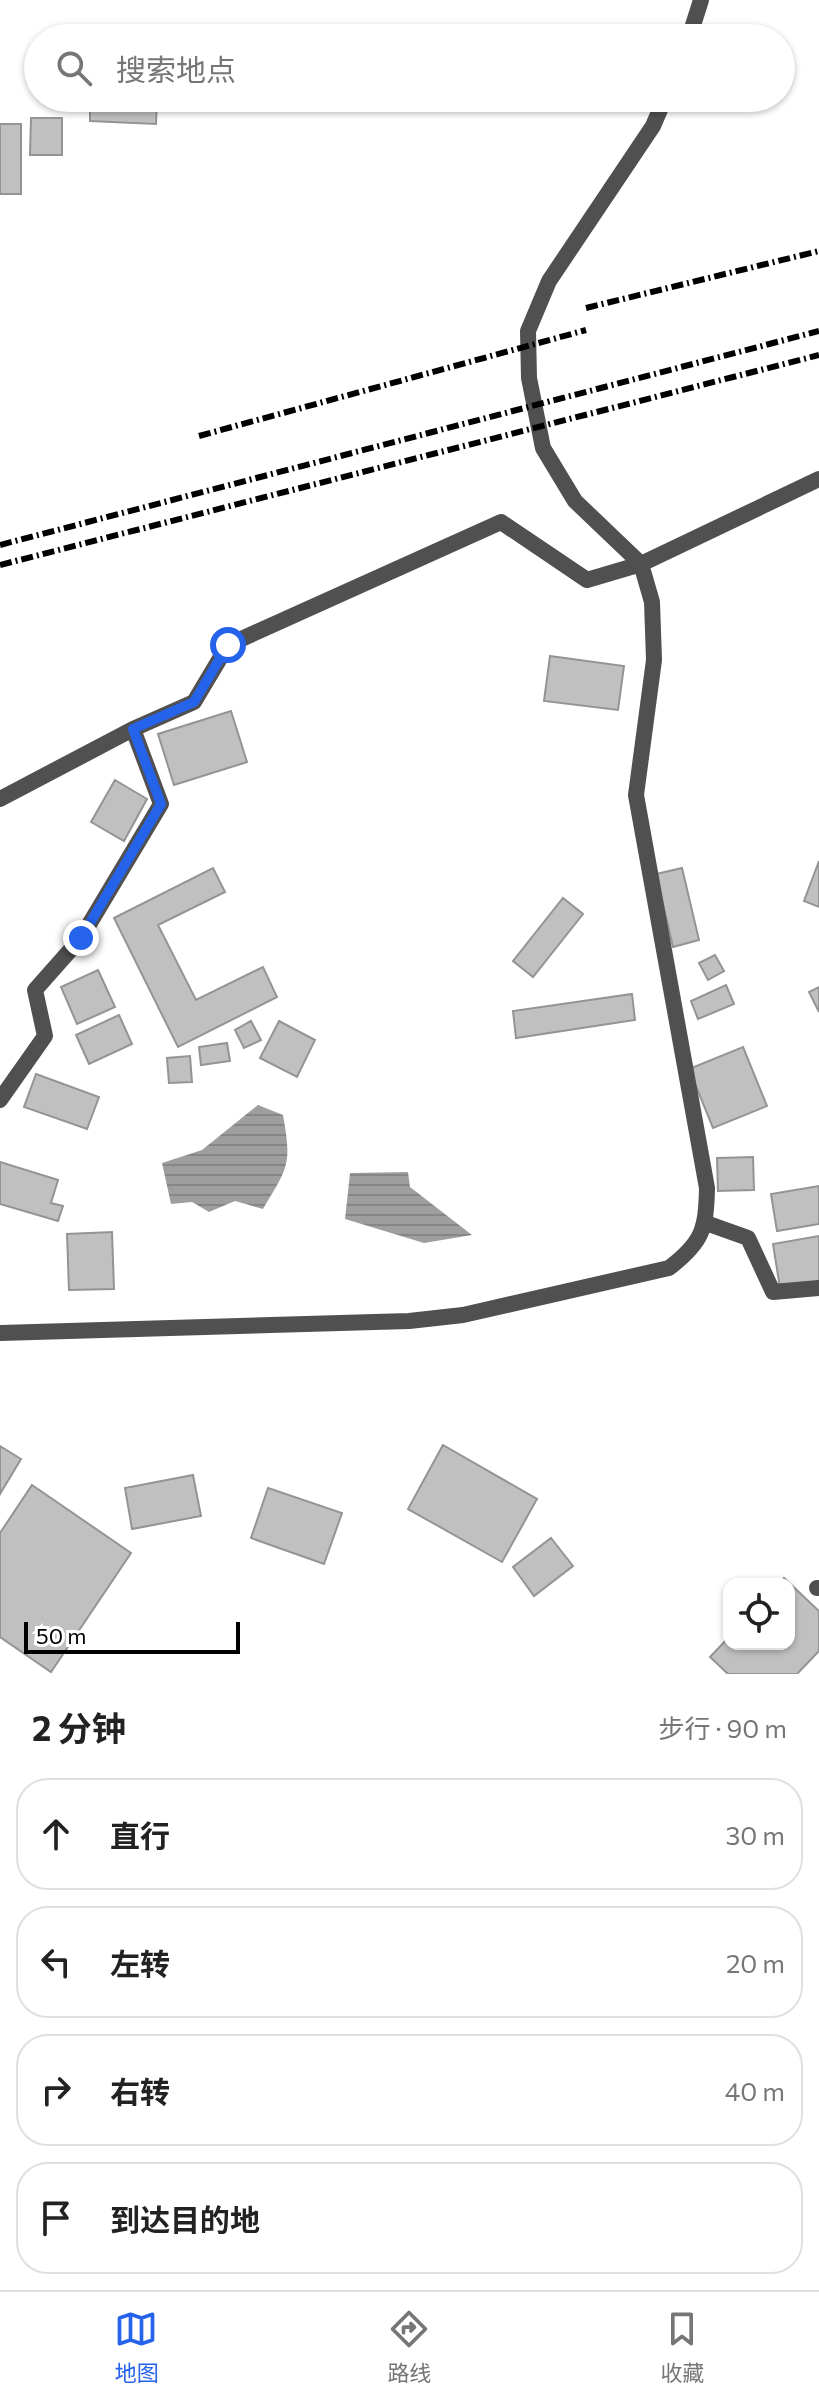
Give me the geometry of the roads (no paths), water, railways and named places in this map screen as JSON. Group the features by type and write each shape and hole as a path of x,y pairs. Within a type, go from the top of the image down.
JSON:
{"street":[{"path":"693,24 701,0"},
{"path":"0,1333 409,1321 463,1315 669,1268 693,1249 706,1223 707,1188 636,795 654,660 652,602 641,564 575,501 543,448 529,378 528,331 549,281 653,126 659,112"},
{"path":"0,799 133,729 194,702 228,645 501,522 587,580 641,564 819,479"},
{"path":"0,1100 45,1036 35,990 81,938 161,804 133,729"},
{"path":"706,1223 748,1238 773,1292 819,1288"}],"railway":[{"path":"586,308 819,251"},
{"path":"199,436 586,330"},
{"path":"0,545 819,331"},
{"path":"0,565 819,355"}]}
